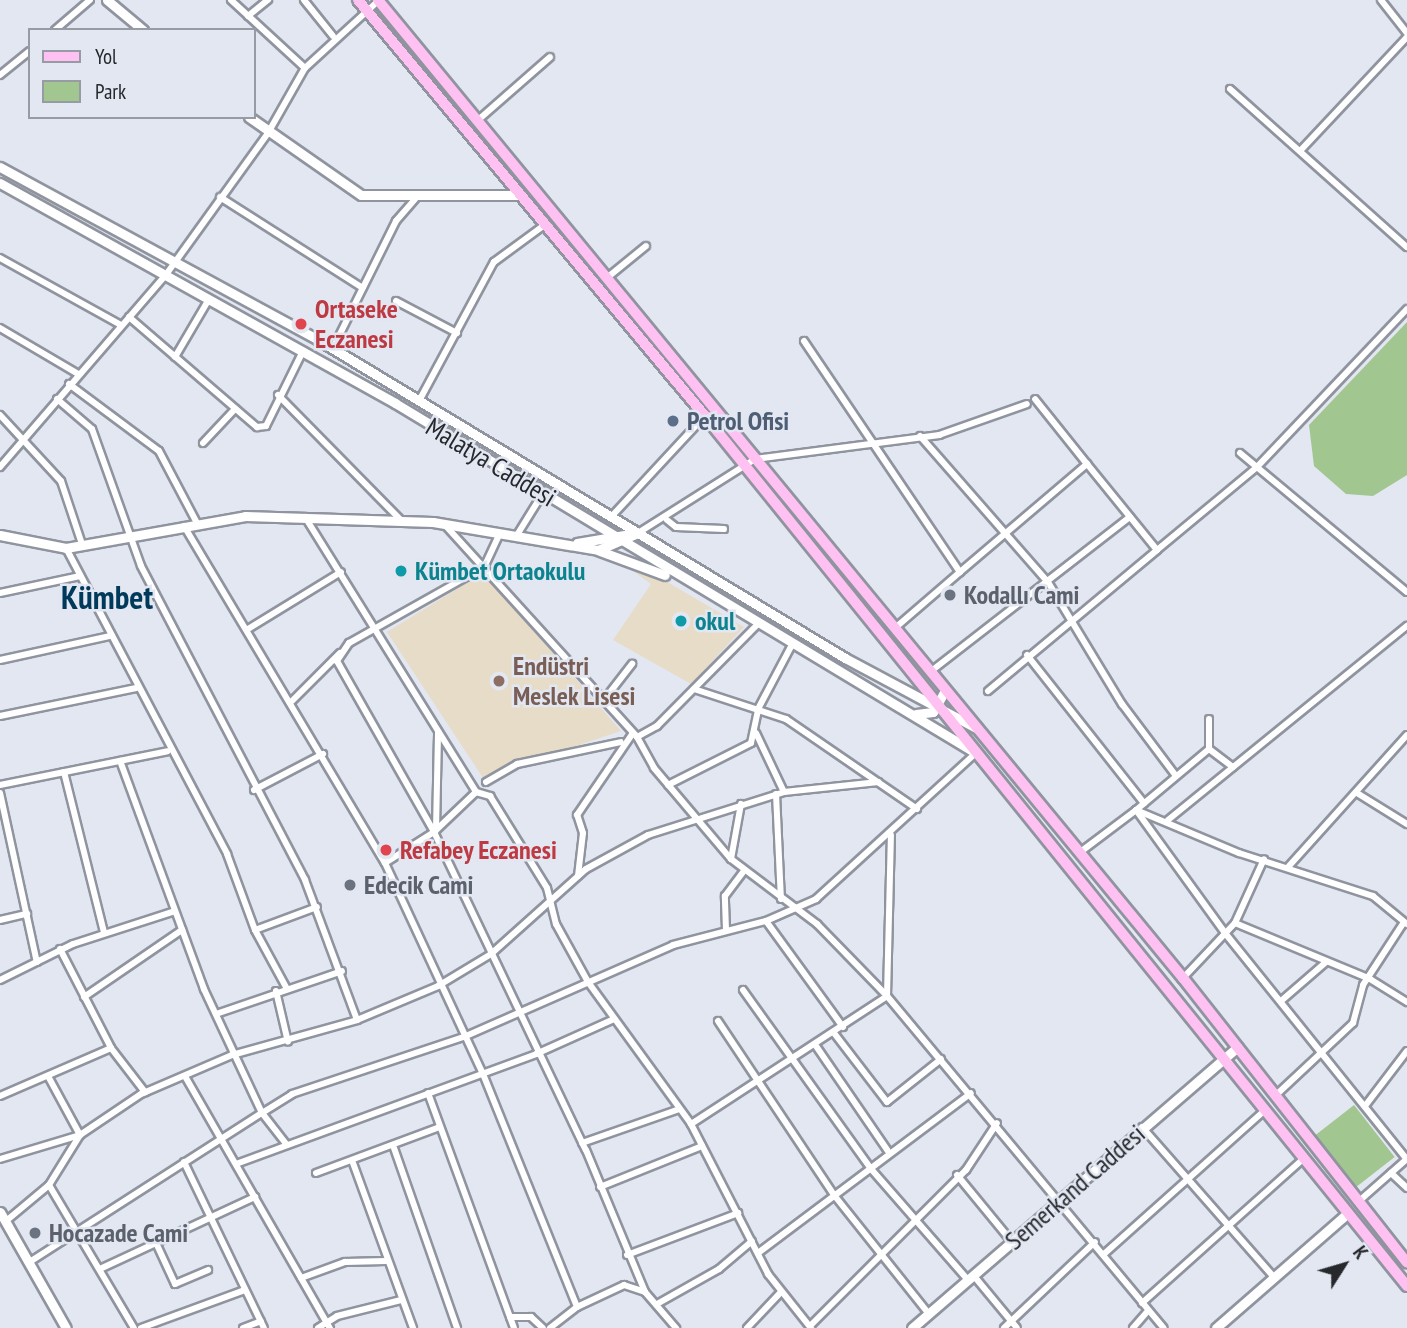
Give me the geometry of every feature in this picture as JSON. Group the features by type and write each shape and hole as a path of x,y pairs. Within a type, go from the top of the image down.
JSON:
{"main road":[{"path":"378,0 1183,978 1406,1261"},
{"path":"362,4 705,416 1407,1286"}],"street":[{"path":"57,28 90,0"},
{"path":"107,0 141,28"},
{"path":"231,0 305,68"},
{"path":"248,16 268,0"},
{"path":"303,0 333,36"},
{"path":"0,467 165,276 172,261 268,133 305,68 362,4 378,0"},
{"path":"1300,151 1407,35 1381,0"},
{"path":"0,75 28,53"},
{"path":"477,121 550,57"},
{"path":"1230,89 1407,247"},
{"path":"250,119 361,195 521,195"},
{"path":"0,167 333,348 845,658 937,703 977,729"},
{"name":"Malatya Caddesi","path":"0,183 303,351 543,493 621,543 916,714 976,754"},
{"path":"220,197 363,288"},
{"path":"333,348 396,221 417,197"},
{"path":"419,401 494,262 546,224"},
{"path":"608,277 646,246"},
{"path":"0,258 121,326"},
{"path":"175,357 209,299"},
{"path":"396,301 457,333"},
{"path":"988,691 1027,655 1074,622 1257,467 1407,309"},
{"path":"129,317 257,427 266,426 278,395 303,351"},
{"path":"0,328 78,374"},
{"path":"804,341 857,411 870,446 960,572"},
{"path":"69,384 159,451 197,523"},
{"path":"278,395 401,520"},
{"path":"57,399 92,429 129,534 254,790 317,907 342,971 357,1020"},
{"path":"1035,399 1157,550"},
{"path":"598,550 621,543 667,520 755,459 870,446 920,436 1027,404"},
{"path":"203,443 235,409"},
{"path":"0,415 61,481 82,544"},
{"path":"611,517 705,416"},
{"path":"920,436 1004,536 1048,582 1122,704 1176,776"},
{"path":"1240,453 1407,592"},
{"path":"894,629 1087,464"},
{"path":"517,535 543,493"},
{"path":"305,517 476,792 490,796 547,888 548,902 588,982 677,1110 691,1124 758,1253 781,1292 810,1327 881,1259 957,1175 997,1123"},
{"path":"0,535 66,548 197,523 305,517 444,523 598,550 695,586"},
{"path":"930,672 1129,517"},
{"path":"667,520 676,527 724,529"},
{"path":"444,523 635,735 668,785 731,859 794,909 887,996 1062,1199 1164,1328"},
{"path":"184,525 292,701 385,863 483,1074 576,1307"},
{"path":"292,701 340,653 484,567 500,533"},
{"path":"573,544 638,533"},
{"path":"66,548 168,751 227,854 255,930 286,987"},
{"path":"248,629 341,572"},
{"path":"0,593 80,576"},
{"path":"485,782 517,764 621,742 657,726 758,624"},
{"path":"1168,820 1407,626"},
{"path":"0,660 110,636"},
{"path":"784,792 756,733 758,709 793,643"},
{"path":"340,653 341,671 435,831 536,1054 582,1143 645,1293"},
{"path":"1027,655 1144,803"},
{"path":"604,700 632,664"},
{"path":"0,716 136,688"},
{"path":"694,689 786,719 917,809"},
{"path":"916,714 933,712 945,690"},
{"path":"1209,719 1209,749"},
{"path":"435,831 438,730"},
{"path":"668,785 740,751 756,733"},
{"path":"1289,866 1407,735"},
{"path":"578,876 583,833 577,815 621,742"},
{"path":"1079,853 1209,749"},
{"path":"1209,749 1233,767"},
{"path":"0,785 168,751"},
{"path":"254,790 323,754"},
{"path":"27,1263 76,1228 222,1142 262,1113 344,1074 466,1036 518,1010 673,945 766,921 816,899 891,835 976,754"},
{"path":"120,761 232,1055 262,1113 287,1145"},
{"path":"64,772 104,933"},
{"path":"0,1160 80,1135 145,1093 186,1078 232,1055 288,1042 357,1020 442,983 491,954 578,876 694,816 784,792 878,782"},
{"path":"385,863 435,831 476,792"},
{"path":"0,793 37,962"},
{"path":"1357,793 1407,824"},
{"path":"776,794 781,899"},
{"path":"731,859 741,804"},
{"path":"1136,810 1168,820 1264,859 1373,896 1405,923 1370,979 1353,1023 1276,1096"},
{"path":"1136,810 1225,933 1407,1159 1358,1202"},
{"path":"887,996 891,835"},
{"path":"1183,978 1235,923 1264,859"},
{"path":"726,930 725,896 744,871"},
{"path":"255,930 317,907"},
{"path":"0,980 60,949 175,911"},
{"path":"0,920 27,914"},
{"path":"766,921 843,1027"},
{"path":"1235,923 1370,979 1407,1002"},
{"path":"84,997 182,929"},
{"path":"60,949 111,1048 145,1093"},
{"path":"1281,1002 1326,962"},
{"path":"216,1014 286,987 342,971"},
{"path":"743,990 796,1060 870,1167 1017,1328"},
{"path":"276,991 288,1042"},
{"path":"691,1124 796,1060 887,996"},
{"path":"236,1164 536,1054 614,1019"},
{"path":"718,1021 834,1195 881,1259 929,1314"},
{"path":"834,1033 887,1102 942,1059"},
{"path":"816,1046 888,1152"},
{"name":"Semerkand Caddesi","path":"912,1328 1223,1056 1238,1047"},
{"path":"0,1096 48,1078 111,1048"},
{"path":"1364,1105 1407,1051"},
{"path":"48,1078 80,1135"},
{"path":"186,1078 328,1325"},
{"path":"428,1093 514,1328"},
{"path":"758,1253 888,1152 971,1093"},
{"path":"1104,1254 1266,1109"},
{"path":"582,1143 677,1110"},
{"path":"316,1172 353,1163 440,1127"},
{"path":"1142,1127 1273,1276"},
{"path":"6,1221 49,1185 80,1135"},
{"path":"600,1187 702,1146"},
{"path":"394,1148 457,1328"},
{"path":"1142,1303 1226,1224 1304,1157"},
{"path":"184,1162 209,1222 264,1328"},
{"path":"353,1163 413,1328"},
{"path":"1391,1173 1407,1188"},
{"path":"957,1175 1012,1242"},
{"path":"49,1185 102,1268 134,1328"},
{"path":"102,1268 209,1222 256,1197"},
{"path":"0,1212 66,1328"},
{"path":"627,1255 738,1213"},
{"path":"1216,1328 1348,1213"},
{"path":"657,1304 719,1269 752,1241"},
{"path":"1004,1328 1095,1242"},
{"path":"157,1245 175,1284 208,1270"},
{"path":"301,1278 345,1262 387,1261"},
{"path":"550,1328 576,1307 624,1285 645,1293 676,1328"},
{"path":"141,1328 245,1290"},
{"path":"747,1328 781,1292"},
{"path":"318,1328 401,1300"},
{"path":"1133,1328 1148,1311"},
{"path":"510,1317 531,1317 543,1328"},
{"path":"243,1328 261,1321"}],"shaded area":[{"path":"633,571 657,576 744,627 691,684 613,640 651,584"},
{"name":"Endüstri Meslek Lisesi","path":"483,573 621,731 539,758 487,784 387,632"}],"green space":[{"path":"1407,322 1407,475 1373,496 1346,494 1314,466 1309,425"},
{"path":"1354,1105 1395,1157 1354,1189 1313,1137"}],"place":[{"name":"Ortaseke Eczanesi","path":"301,324"},
{"name":"Petrol Ofisi","path":"673,421"},
{"name":"Kümbet Ortaokulu","path":"401,571"},
{"name":"Kodallı Cami","path":"950,595"},
{"name":"okul","path":"681,621"},
{"name":"Endüstri Meslek Lisesi","path":"499,681"},
{"name":"Refabey Eczanesi","path":"386,850"},
{"name":"Edecik Cami","path":"350,885"},
{"name":"Hocazade Cami","path":"35,1233"}],"district":[{"name":"Kümbet","path":"107,597"}]}
